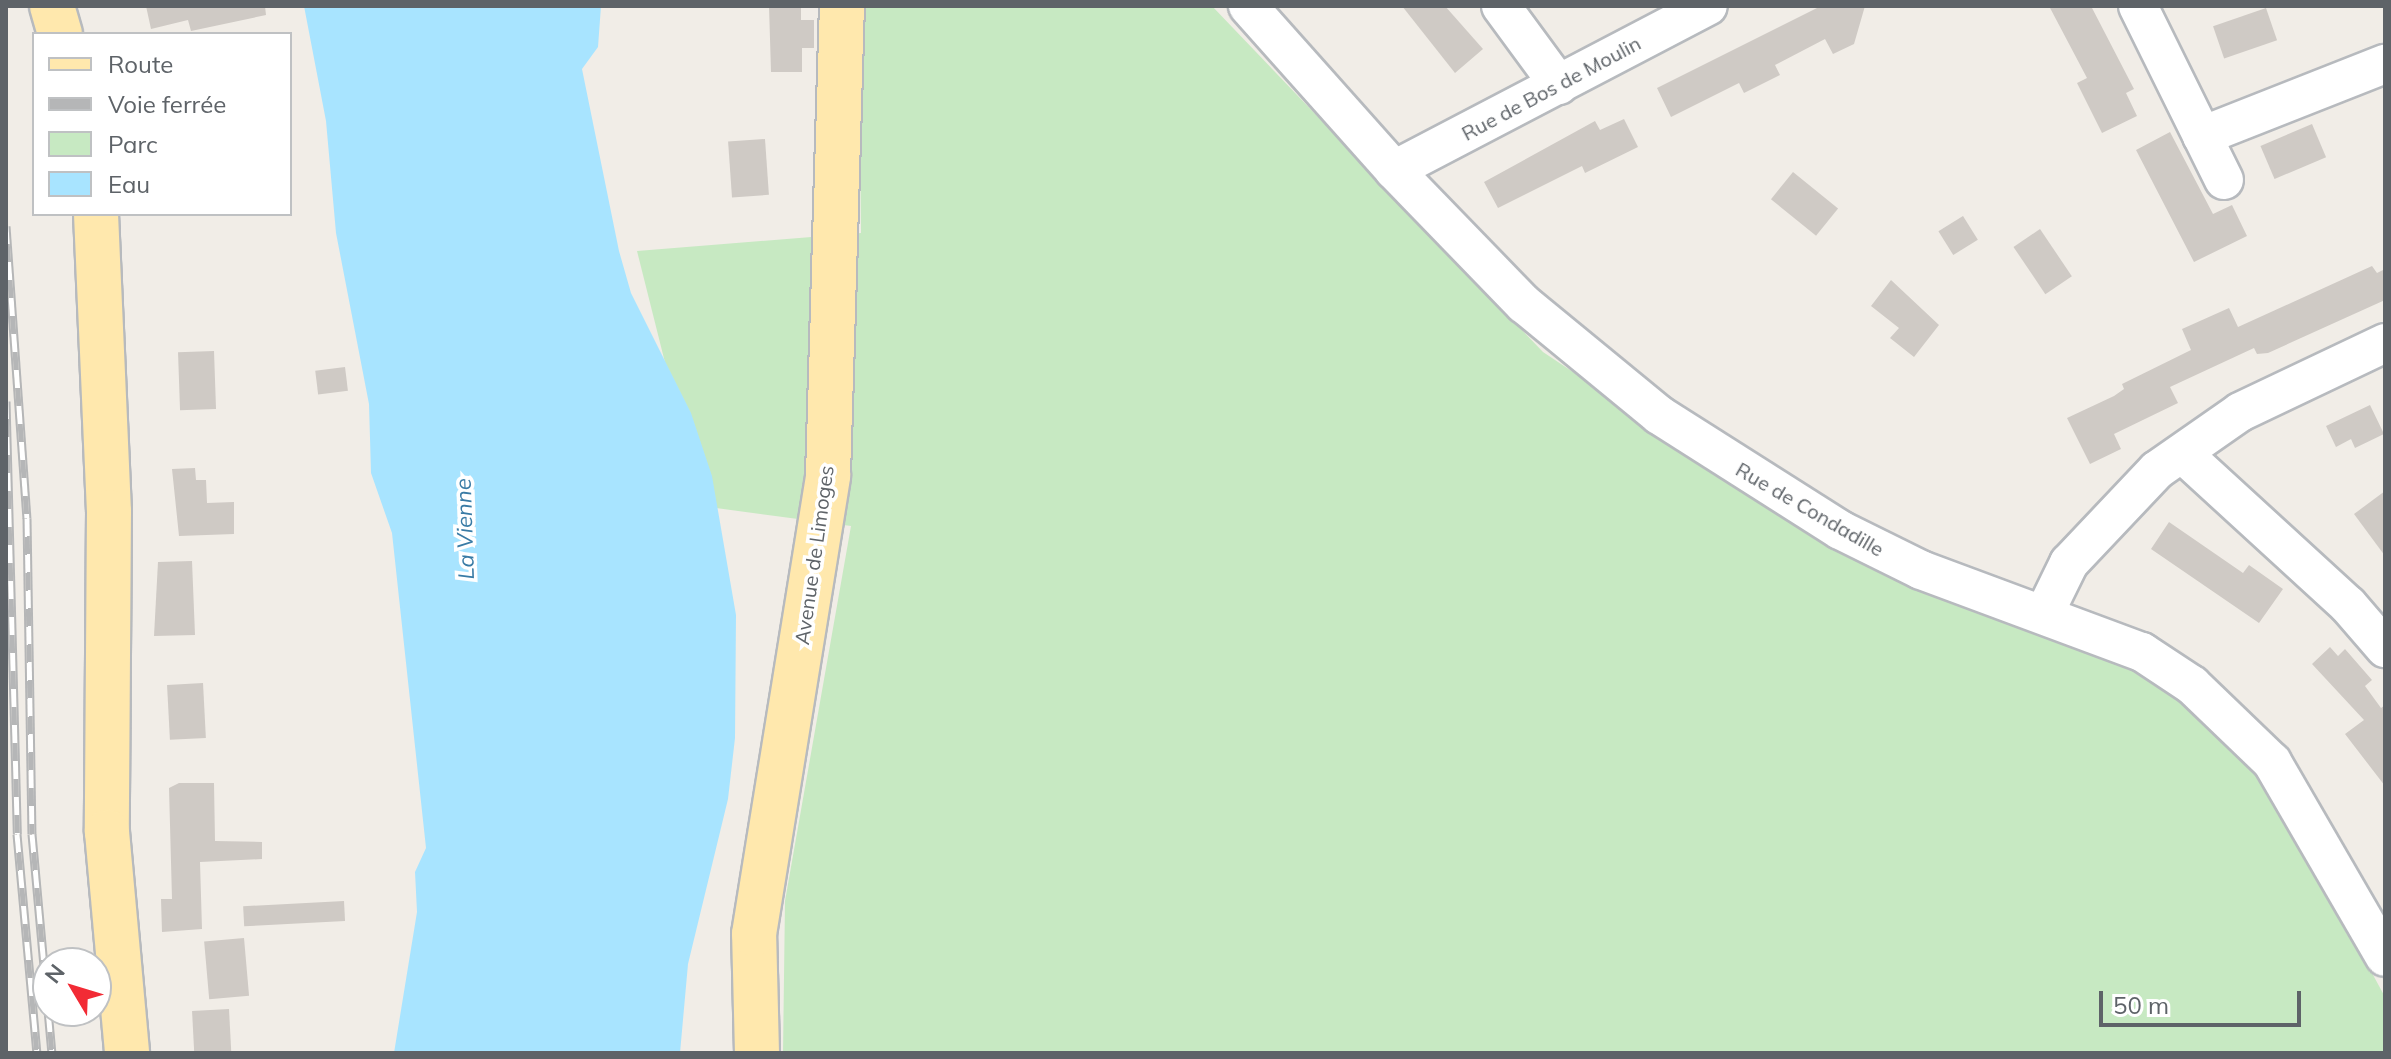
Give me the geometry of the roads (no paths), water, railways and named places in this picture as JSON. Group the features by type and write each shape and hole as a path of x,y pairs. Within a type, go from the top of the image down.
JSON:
{"main road":[{"path":"52,6 59,32"},
{"name":"Avenue de Limoges","path":"757,1053 754,934 828,475 842,6"},
{"path":"96,216 109,512 107,832 127,1053"}],"street":[{"name":"Rue de Condadille","path":"1248,6 1394,170 1524,304 1659,415 1840,530 1921,570 2044,614 2154,660 2192,685 2272,762 2385,957"},
{"path":"1501,6 1559,85"},
{"name":"Rue de Bos de Moulin","path":"1394,170 1708,6"},
{"path":"2138,6 2224,180"},
{"path":"2202,136 2385,64"},
{"path":"2044,614 2069,563 2157,470 2240,412 2385,343"},
{"path":"2183,454 2348,605 2385,648"}],"water":[{"name":"La Vienne","path":"304,6 601,6 598,47 582,69 619,251 631,293 691,413 712,476 736,615 735,738 728,799 688,964 680,1053 394,1053 417,912 415,872 426,848 392,533 371,473 369,404 336,233 326,121"}],"railway":[{"path":"6,226 27,518 32,834 52,1053"},
{"path":"6,401 17,834 37,1053"}]}
